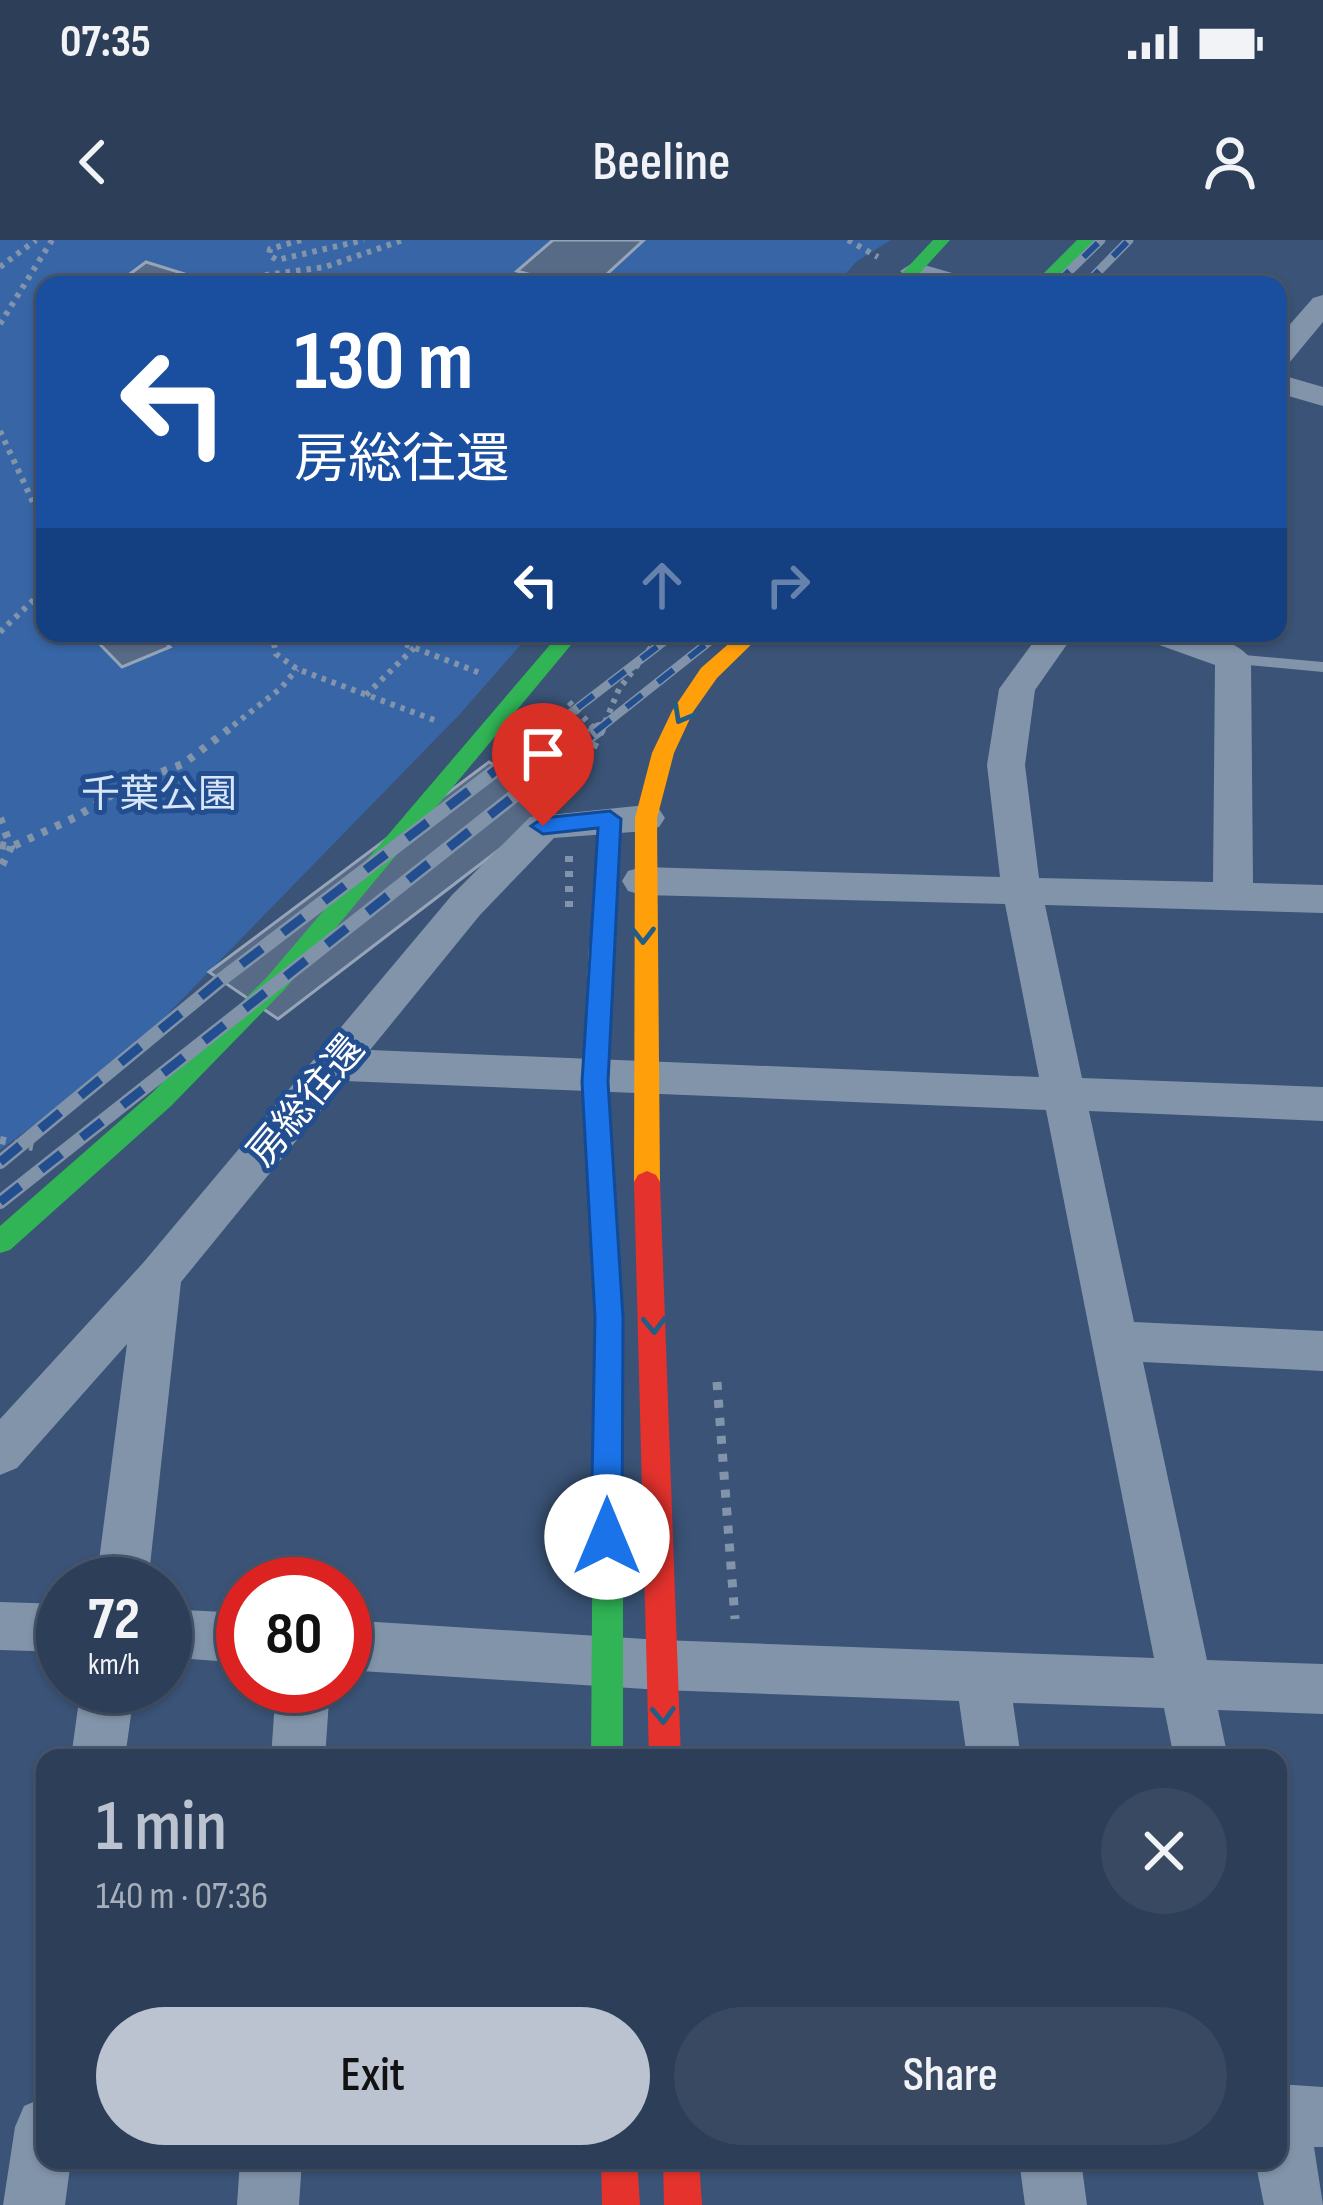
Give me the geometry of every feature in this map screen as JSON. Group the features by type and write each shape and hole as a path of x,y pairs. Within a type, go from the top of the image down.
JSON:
{"main road":[{"path":"909,276 941,240"},
{"path":"1050,276 1087,240"},
{"path":"0,1242 104,1156 310,945 463,752 563,642"},
{"path":"665,1749 642,881 621,817 709,673 743,642"},
{"path":"602,925 595,1082 609,1318 604,1661 608,1749"},
{"path":"620,2169 621,2205"},
{"path":"682,2169 683,2205"}],"street":[{"path":"1287,346 1323,304"},
{"path":"1287,386 1323,398"},
{"path":"1051,642 1017,689 1006,765 1021,887 1199,1749"},
{"path":"1185,642 1233,659 1233,894"},
{"name":"房総往還","path":"0,1453 160,1276 466,905 543,826 621,817"},
{"path":"642,881 1323,898"},
{"path":"335,1064 595,1082 1063,1092 1323,1104"},
{"path":"125,1557 160,1276"},
{"path":"1117,1341 1323,1351"},
{"path":"0,1626 36,1627"},
{"path":"372,1647 662,1665 1323,1689"},
{"path":"982,1675 993,1749"},
{"path":"99,1749 105,1713"},
{"path":"299,1749 301,1713"},
{"path":"1287,2116 1323,2116"},
{"path":"1287,2163 1295,2205"},
{"path":"34,2205 39,2169"},
{"path":"268,2205 271,2169"},
{"path":"1051,2169 1056,2205"}],"lane":[{"path":"1233,659 1323,667"}],"path":[{"path":"23,240 34,241"},
{"path":"0,323 52,240"},
{"path":"301,240 270,249 269,255 278,260 364,240"},
{"path":"258,276 325,267 404,240"},
{"path":"0,267 34,241"},
{"path":"0,431 36,509"},
{"path":"0,632 36,600"},
{"path":"274,642 276,654 297,669 454,728"},
{"path":"399,642 492,677"},
{"path":"564,798 581,778 619,689 655,642"},
{"path":"366,695 414,648"},
{"path":"0,845 11,847 76,817 129,784 183,764 281,688 297,669"},
{"path":"555,688 600,735"},
{"path":"0,818 11,847 0,869"},
{"path":"556,853 563,856 564,910"},
{"path":"0,1140 33,1147"}],"green space":[{"name":"千葉公園","path":"0,240 891,240 856,262 844,276 36,276 36,642 523,642 460,714 124,1059 0,1150"}],"building":[{"path":"553,240 644,240 605,276 534,276 517,271"},
{"path":"146,262 185,274 182,276 127,276"},
{"path":"98,642 165,642 170,647 122,667"},
{"path":"489,762 559,804 278,1019 209,972"}],"railway":[{"path":"1064,276 1101,240"},
{"path":"1094,276 1129,240"},
{"path":"546,732 663,642"},
{"path":"595,732 709,642"},
{"path":"0,1162 222,979 550,729"},
{"path":"0,1202 599,729"}],"traffic: fast":[{"path":"908,276 942,240"},
{"path":"1050,276 1087,240"},
{"path":"0,1242 162,1099 276,983 563,642"},
{"path":"607,1749 608,1475"}],"traffic: slow":[{"path":"647,1182 646,818 663,753 683,711 709,673 743,642"},
{"path":"601,947 595,1082 609,1318 608,1475"}],"traffic: jam":[{"path":"647,1182 665,1749"},
{"path":"619,2169 621,2205"},
{"path":"681,2169 683,2205"}],"route":[{"path":"543,826 610,819 595,1082 609,1318 607,1537"}]}
